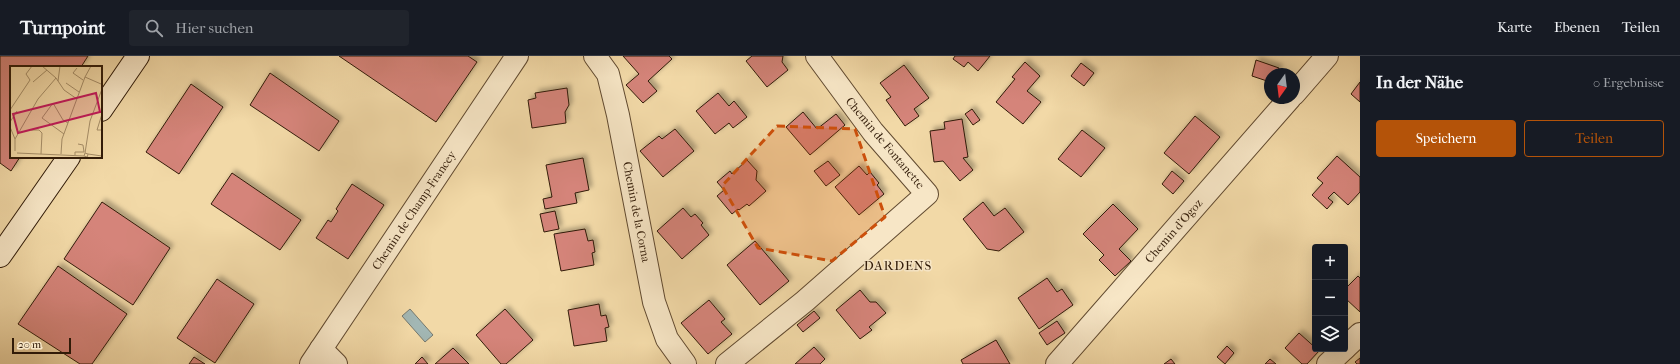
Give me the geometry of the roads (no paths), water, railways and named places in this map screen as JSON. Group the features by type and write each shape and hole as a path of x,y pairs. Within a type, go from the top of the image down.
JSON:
{"street":[{"path":"102,109 138,56"},
{"name":"Chemin de Champ-Francey","path":"323,359 517,56"},
{"name":"Chemin de la Corna","path":"595,56 608,74 618,115 654,302 667,338 685,364"},
{"name":"Chemin de Fontanette","path":"727,364 805,301 927,194 873,132 817,56"},
{"path":"1300,87 1327,56"},
{"name":"Chemin d'Ogoz","path":"1057,364 1285,104"},
{"path":"0,256 68,158"},
{"path":"1348,346 1360,334"},
{"path":"1328,364 1342,352"}],"district":[{"name":"DARDENS","path":"898,265"}]}
